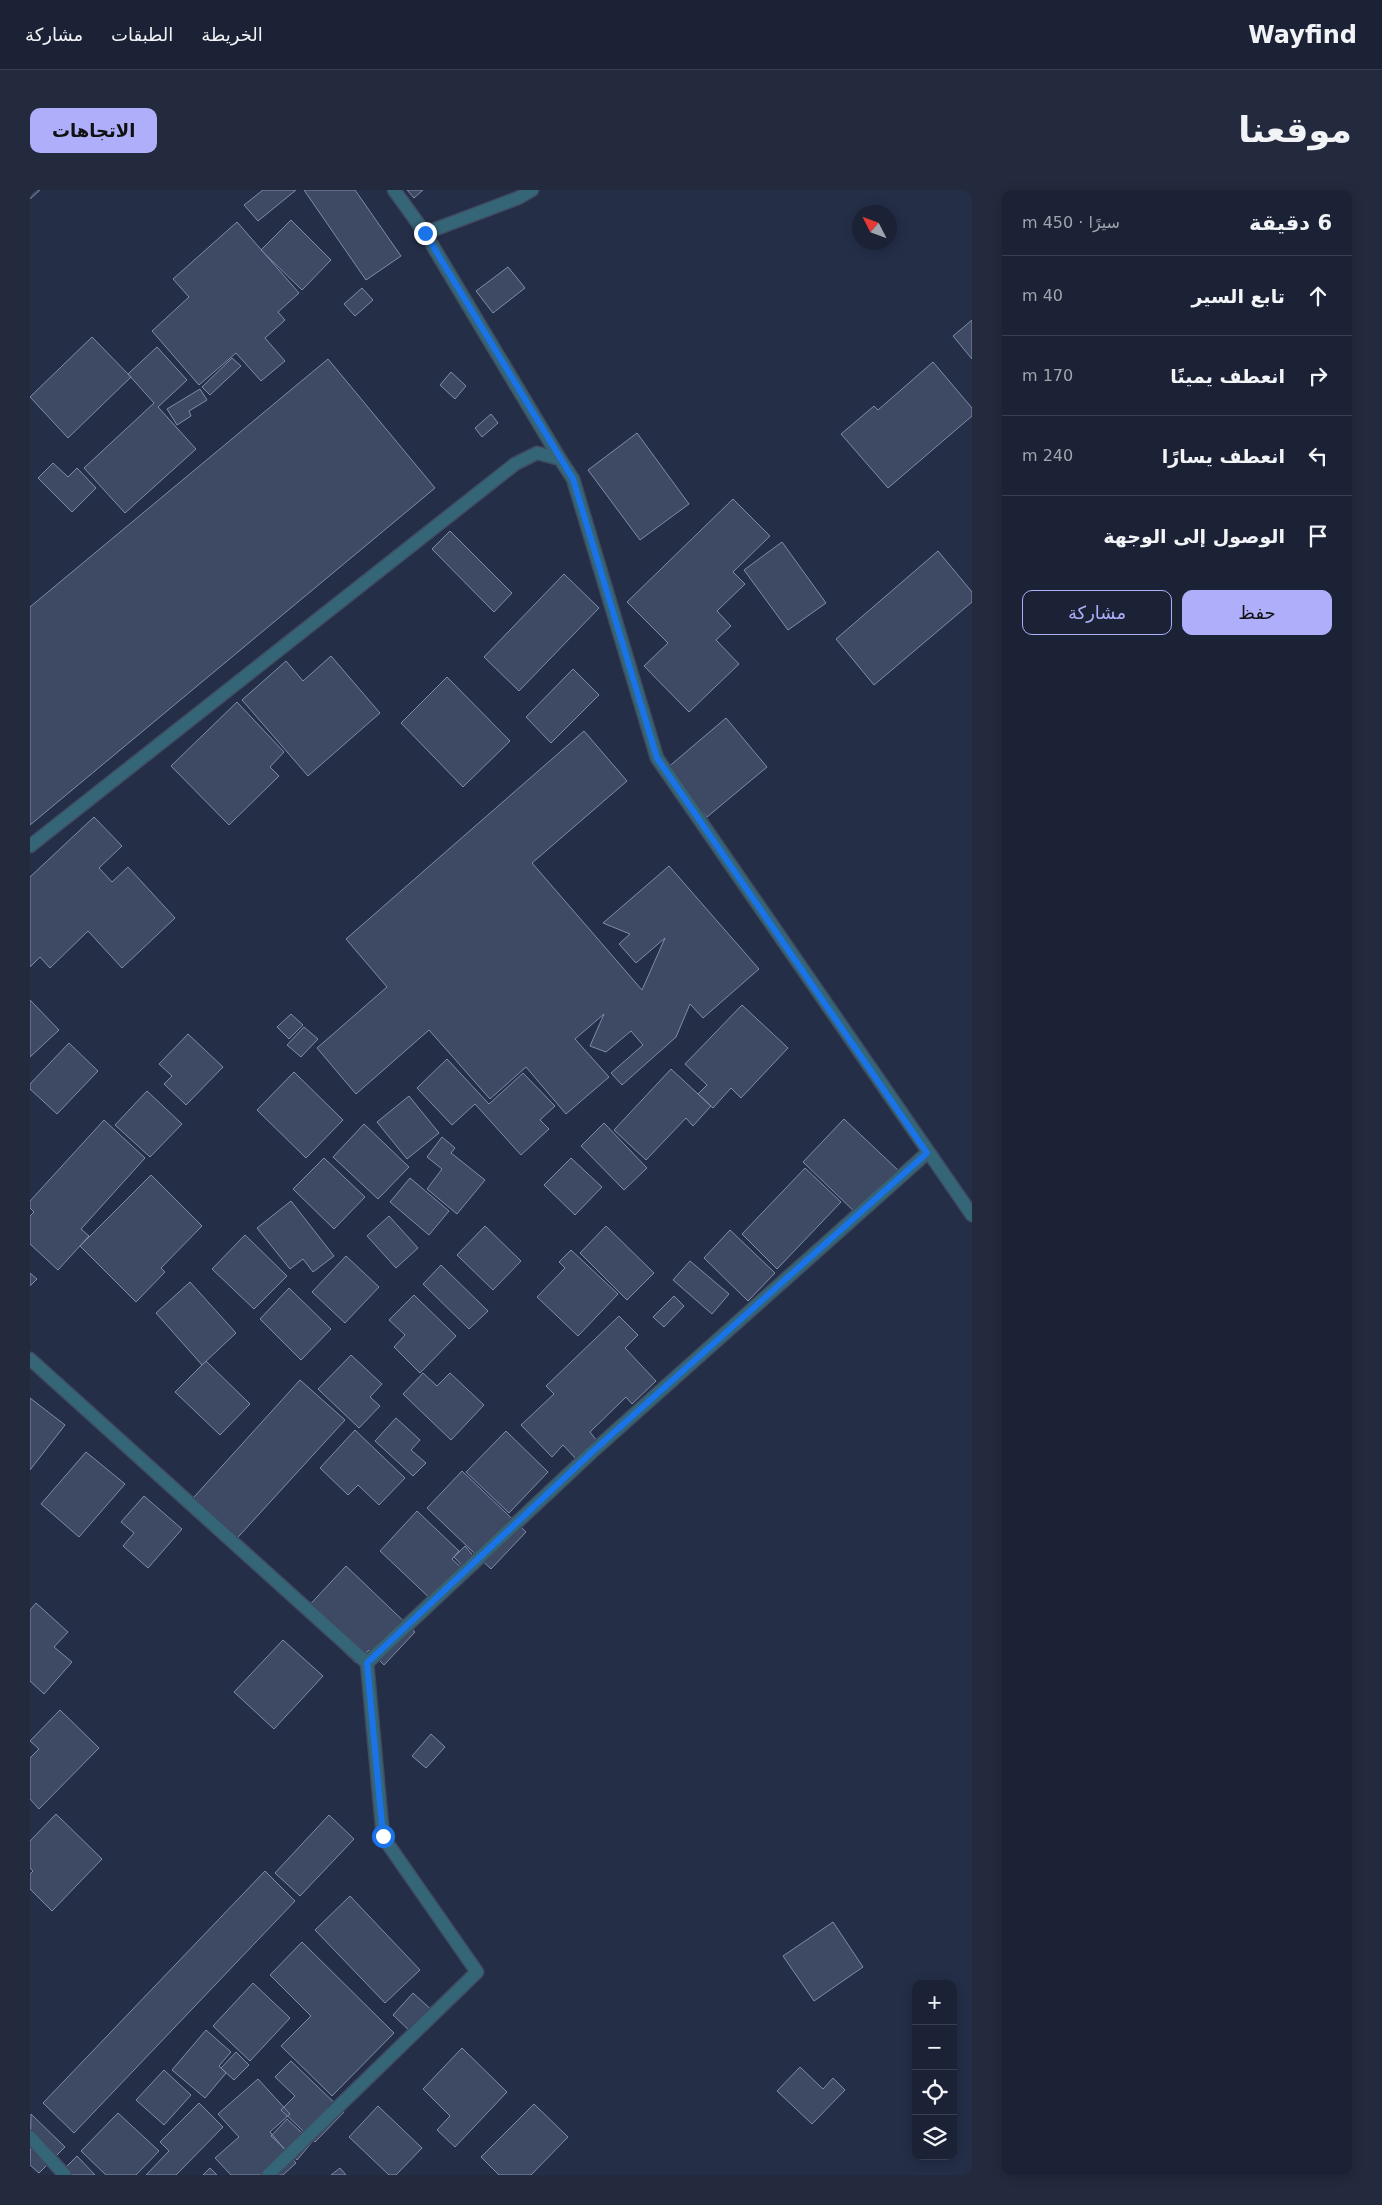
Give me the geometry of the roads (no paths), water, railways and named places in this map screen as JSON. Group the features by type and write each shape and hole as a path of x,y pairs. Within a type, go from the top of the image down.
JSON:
{"street":[{"path":"394,190 425,233 573,479 657,758 927,1153 972,1215"},
{"path":"425,233 518,198 532,190"},
{"path":"30,846 515,464 538,453 560,459"},
{"path":"367,1663 592,1452 927,1153"},
{"path":"30,1359 367,1663 383,1836 477,1972 268,2175"},
{"path":"30,2137 65,2175"}]}
